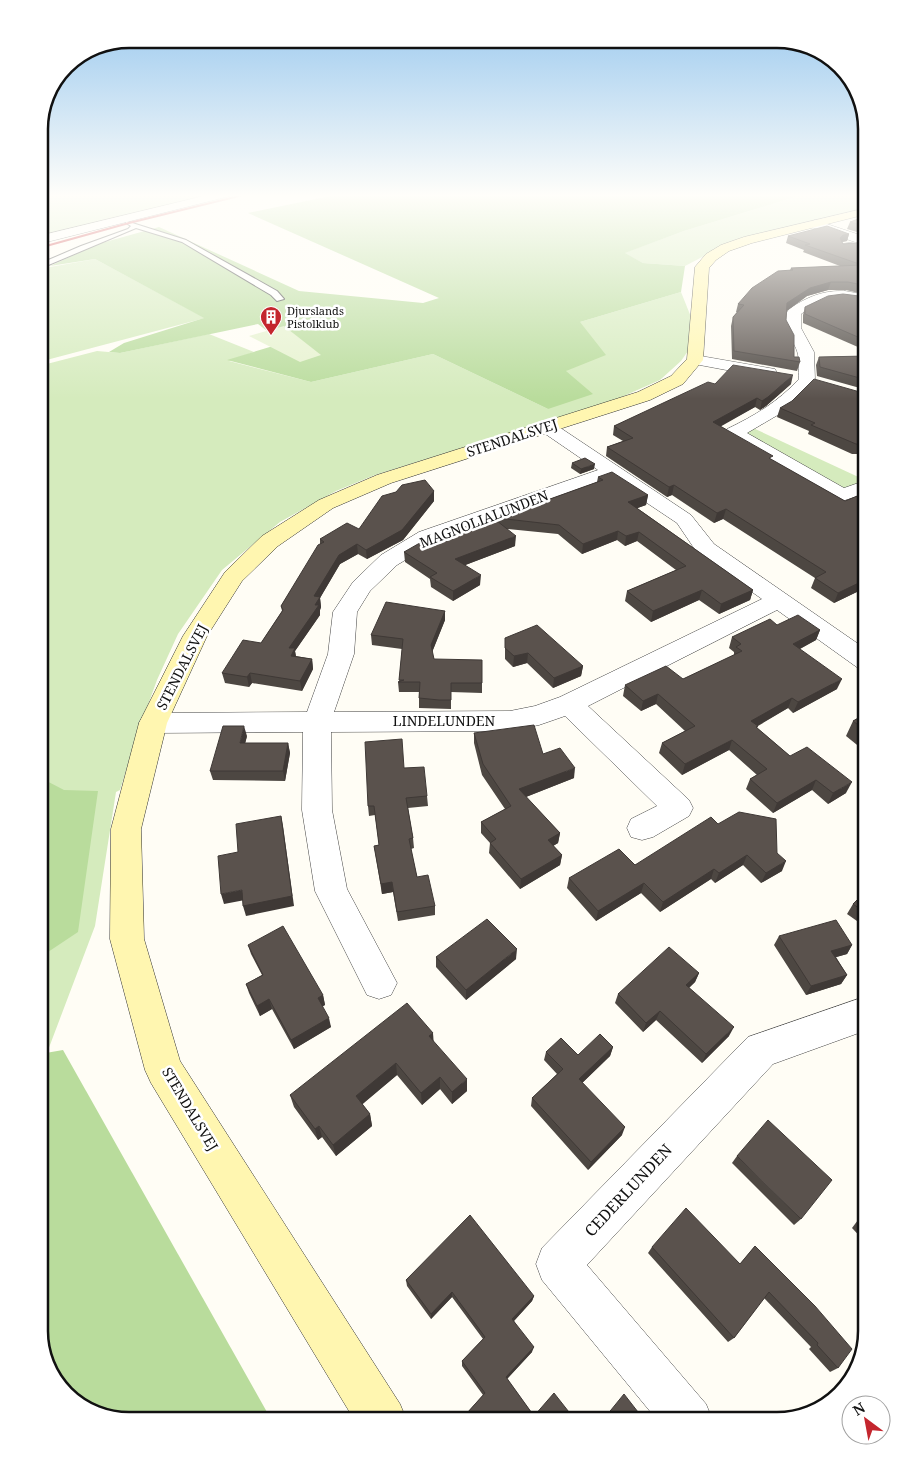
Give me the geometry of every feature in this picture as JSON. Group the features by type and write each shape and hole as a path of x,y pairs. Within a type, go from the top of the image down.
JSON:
{"street":[{"path":"707,262 702,268 696,360 816,382"},
{"path":"816,382 806,352 793,328 794,312 812,299 828,296 858,298"},
{"name":"STENDALSVEJ","path":"377,1412 164,1070 127,939 126,829 153,723 195,636 233,577 270,541 326,504 384,479 644,396 676,380 696,360"},
{"path":"816,382 767,416 733,433 842,495 858,489"},
{"path":"547,427 611,472 684,519 706,549 858,656"},
{"name":"MAGNOLIALUNDEN","path":"316,722 341,654 345,612 361,587 389,560 427,537 611,472"},
{"name":"LINDELUNDEN","path":"153,723 510,721 539,715 569,704 779,600"},
{"path":"569,704 678,808 642,828"},
{"path":"316,722 317,810 331,891 379,983"},
{"name":"CEDERLUNDEN","path":"681,1412 558,1264 761,1050 858,1016"}],"lane":[{"path":"219,262 274,293 280,299"}],"green space":[{"path":"58,262 75,262 50,266"},
{"path":"77,262 101,262 205,318 48,360 48,267"},
{"path":"101,262 236,262 299,291 423,303 439,298 358,262 641,262 685,266 681,292 580,322 606,355 566,371 593,394 548,409 433,354 311,382 227,360 283,343 258,324 120,353 109,352 124,343 204,318"},
{"path":"641,262 692,262 685,266"},
{"path":"681,292 691,317 688,351 681,361 660,380 608,403 375,475 336,491 280,522 222,570 178,634 157,680 120,790 116,792 95,926 48,1050 48,364 97,351 120,353 209,334 254,352 229,361 311,382 433,354 548,409 566,371 580,322"},
{"path":"284,326 321,355 300,362 249,336"},
{"path":"753,428 858,477 858,486 852,489 838,489 746,432"},
{"path":"48,782 64,790 98,791 78,932 48,952"},
{"path":"63,1050 267,1412 113,1411 84,1399 61,1376 49,1347 48,1331 48,1053"}],"building":[{"path":"858,265 858,284 831,282 810,288 787,303 786,320 794,335 794,357 799,357 800,362 734,351 733,317 744,305 738,304 752,288 778,271 793,270 791,268"},
{"path":"843,294 858,296 858,337 805,314 805,307 828,296"},
{"path":"858,356 858,378 820,367 819,357"},
{"path":"733,365 793,375 762,401 757,398 713,422 773,456 769,458 845,501 858,496 858,583 838,593 815,578 826,572 726,509 717,513 674,485 669,487 607,447 633,438 614,426 708,382 715,384"},
{"path":"814,379 858,391 858,444 811,425 815,423 780,408 792,401"},
{"path":"585,458 595,464 581,469 572,463"},
{"path":"612,472 648,495 628,502 753,590 721,604 702,590 653,611 627,591 686,566 639,532 626,536 618,531 583,544 559,525 497,518 603,480 598,477"},
{"path":"425,480 434,491 402,530 366,550 357,544 339,555 314,596 320,597 315,605 319,605 289,648 295,648 291,656 312,659 300,681 250,673 247,677 222,673 243,640 261,643 283,610 281,606 318,545 324,542 320,539 347,523 359,529 382,496 396,492 402,485"},
{"path":"492,517 516,536 455,559 481,575 453,591 430,577 437,573 404,552 418,544"},
{"path":"386,602 445,611 431,645 434,659 482,660 482,683 451,683 451,700 439,700 419,698 420,682 398,682 404,680 399,680 403,639 371,635"},
{"path":"798,615 820,630 793,644 842,679 798,702 792,698 751,721 790,756 807,747 852,782 833,793 816,780 777,803 750,779 767,769 732,740 685,764 662,743 695,726 658,694 643,701 625,685 666,666 683,679 742,651 736,647 741,644 732,637 770,619 777,625"},
{"path":"537,625 583,666 554,678 528,653 514,656 505,648 505,638"},
{"path":"858,718 858,725 853,721"},
{"path":"534,725 543,754 560,748 575,768 519,789 560,833 548,840 562,855 521,879 490,843 496,839 481,822 511,806 483,764 474,733"},
{"path":"223,726 244,726 240,743 288,743 283,771 210,771"},
{"path":"402,739 404,768 424,767 427,796 406,798 413,838 409,839 417,877 428,875 435,906 397,912 392,882 381,884 374,846 379,845 374,806 368,806 365,742"},
{"path":"739,812 776,819 777,853 786,861 766,873 747,855 719,873 714,869 663,902 644,883 598,911 569,878 619,849 635,865 711,817 718,824"},
{"path":"281,816 292,896 243,906 242,890 221,894 218,856 238,852 236,824"},
{"path":"858,899 858,908 853,904"},
{"path":"487,919 517,949 466,990 436,957"},
{"path":"836,920 852,945 831,951 847,975 811,986 779,936"},
{"path":"283,926 323,995 318,998 329,1018 291,1040 269,999 257,1006 246,984 263,975 248,945"},
{"path":"669,947 699,973 686,985 734,1027 706,1054 660,1011 646,1023 618,994"},
{"path":"407,1003 433,1033 429,1036 467,1079 452,1092 440,1077 421,1093 396,1063 356,1096 370,1114 333,1145 319,1126 315,1129 290,1095"},
{"path":"600,1034 613,1047 579,1079 625,1127 591,1162 532,1098 563,1069 546,1052 561,1038 578,1055"},
{"path":"768,1120 832,1180 801,1219 737,1156"},
{"path":"686,1208 740,1264 755,1246 815,1306 852,1349 838,1368 817,1345 818,1343 769,1292 734,1338 652,1247"},
{"path":"470,1215 534,1296 512,1319 534,1347 506,1377 531,1412 468,1412 485,1393 462,1361 485,1337 452,1292 431,1314 406,1280"},
{"path":"554,1393 569,1412 537,1412"},
{"path":"624,1394 638,1412 609,1412"}],"place":[{"name":"Djurslands Pistolklub","path":"271,336"}]}
